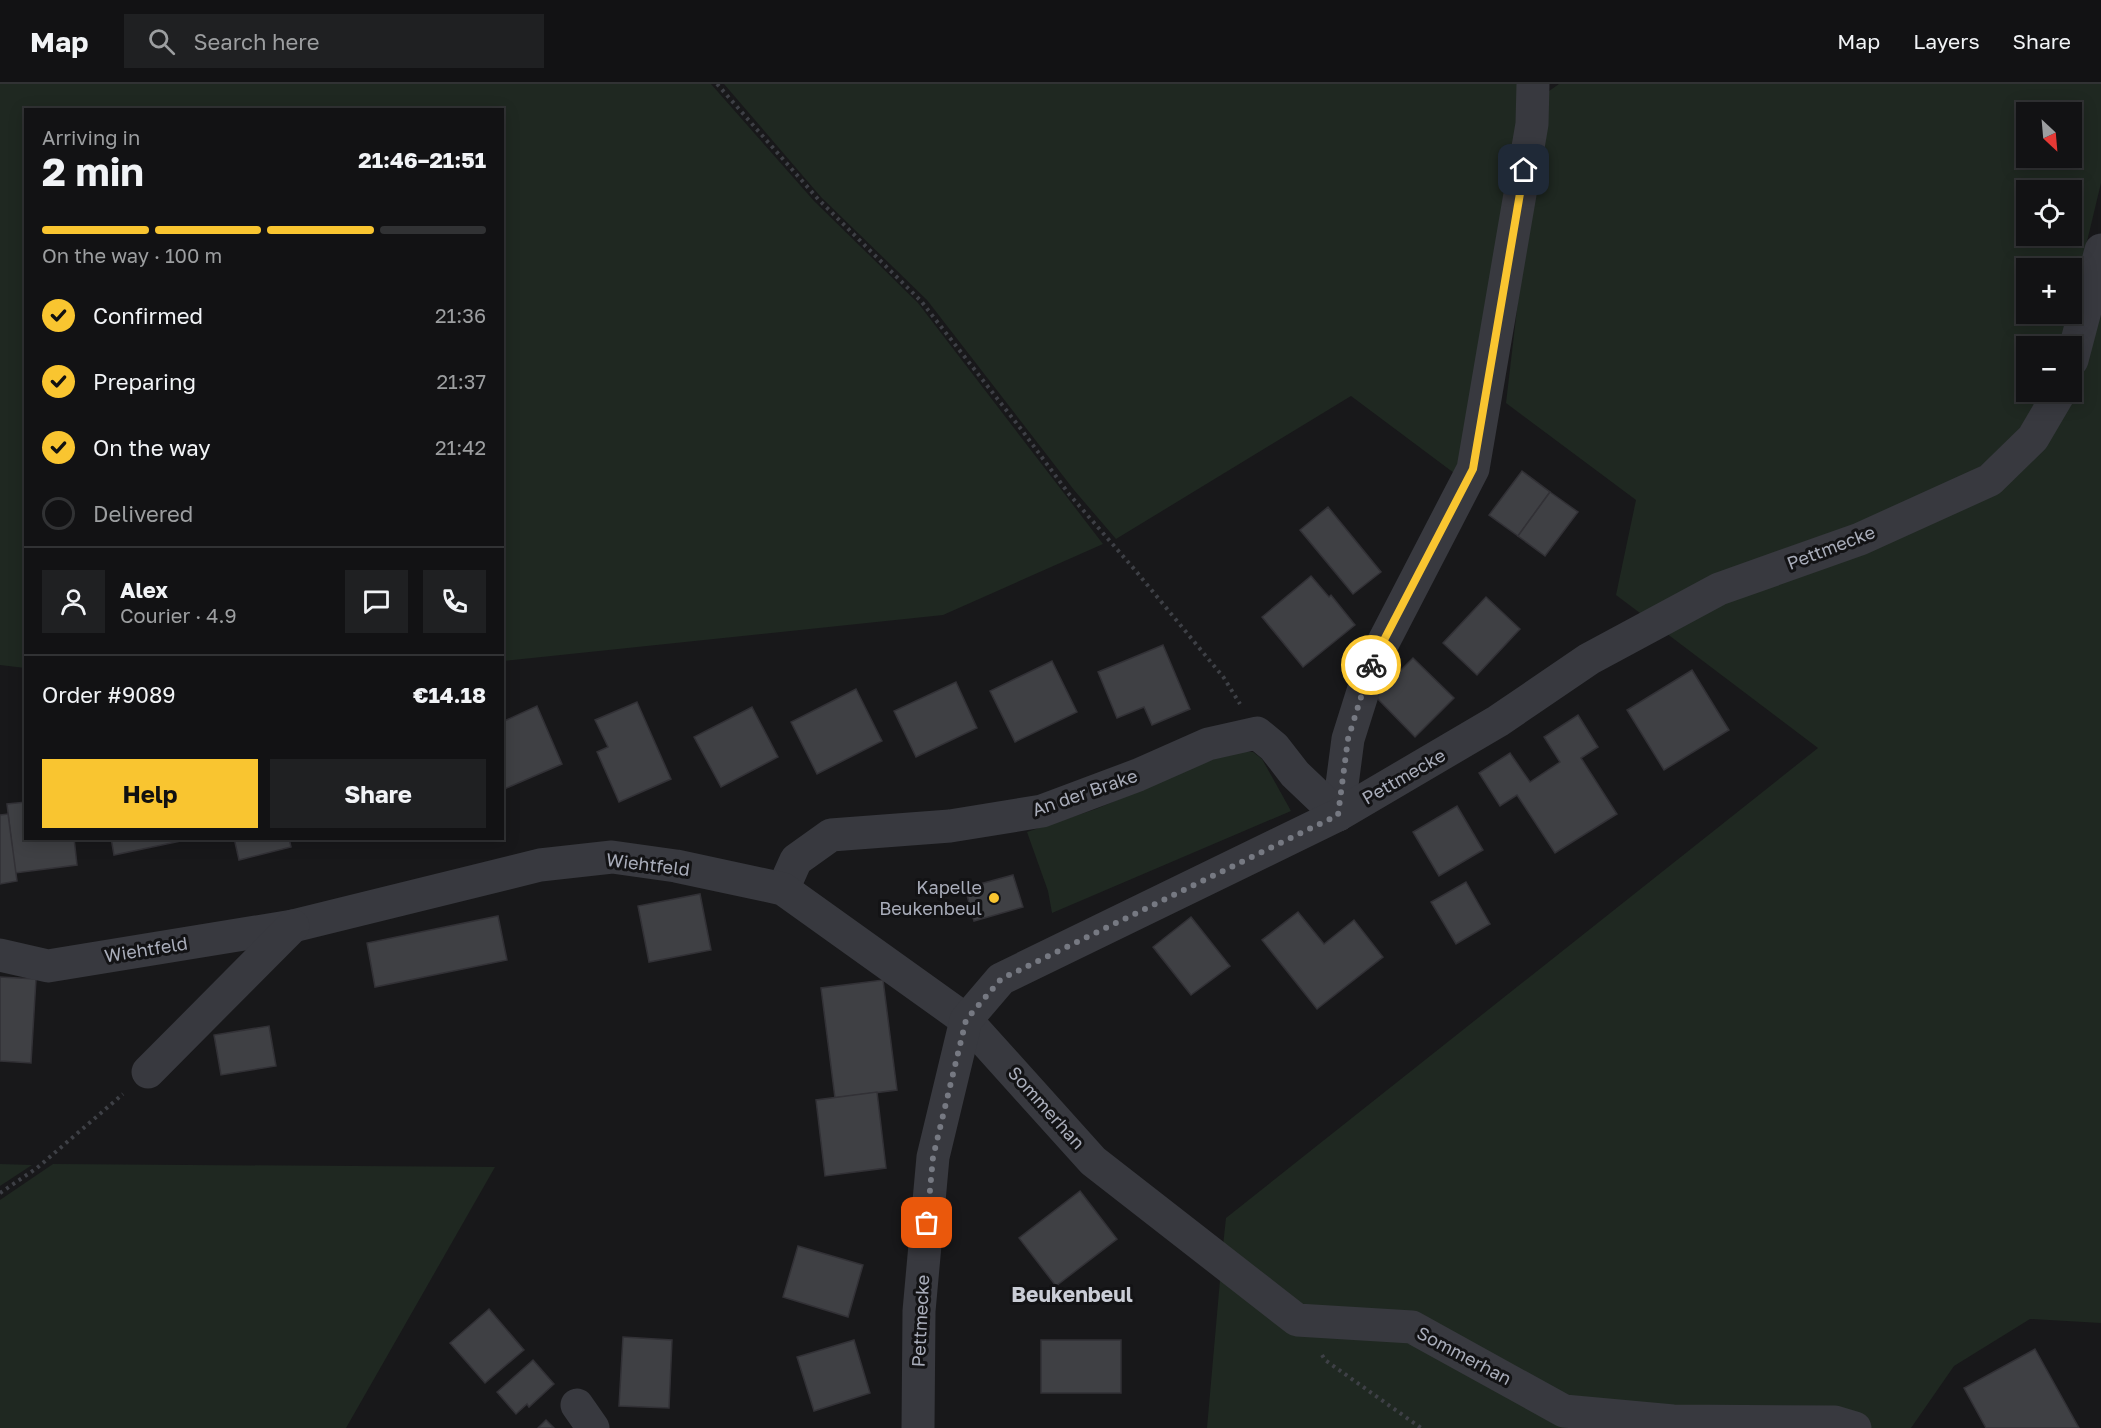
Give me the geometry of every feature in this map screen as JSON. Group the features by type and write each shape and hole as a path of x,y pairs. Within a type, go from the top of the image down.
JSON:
{"street":[{"path":"1338,815 1348,739 1371,666 1473,469 1532,124 1533,84"},
{"path":"2078,336 2101,250"},
{"name":"Pettmecke","path":"918,1428 920,1311 933,1157 966,1020 1001,979 1338,815 1498,722 1588,659 1719,588 1860,539 1990,480 2033,438 2054,402"},
{"path":"1257,734 1274,747 1295,774 1338,815"},
{"name":"An der Brake","path":"783,889 796,860 831,835 950,826 1042,811 1138,775 1208,744 1257,734"},
{"name":"Wiehtfeld","path":"0,955 48,966 293,926 540,865 612,857 676,866 783,889 966,1020"},
{"path":"148,1072 293,926"},
{"name":"Sommerhan","path":"966,1020 1093,1161 1297,1320 1413,1327 1564,1411 1673,1421 1835,1422 1855,1428"}],"path":[{"path":"717,84 818,199 921,301 1069,494 1224,678 1257,734"},
{"path":"0,1193 37,1168 148,1072"},
{"path":"1297,1320 1325,1360 1421,1428"}],"shaded area":[{"path":"0,84 711,84 814,201 918,303 1103,544 943,615 504,661 504,108 24,108 24,668 0,665"},
{"path":"724,84 1526,84 1458,476 1351,396 1116,539 1074,490 927,300 821,197"},
{"path":"1559,84 2101,84 2101,183 2082,262 2082,258 2016,258 2016,324 2066,324 2062,336 2016,336 2016,402 2037,402 2025,423 1985,464 1942,487 1644,616 1616,595 1636,500 1506,403 1542,96"},
{"path":"2101,297 2101,1323 2030,1319 1954,1366 1911,1428 1872,1428 1834,1416 1565,1406 1410,1321 1301,1314 1222,1255 1226,1218 1818,748 1662,630 1996,483 2058,402 2082,402 2082,355"},
{"path":"1232,751 1253,752 1262,759 1291,811 1052,913 1048,891 1027,832 1096,809"},
{"path":"0,1164 32,1165 0,1186"},
{"path":"53,1164 495,1167 346,1428 0,1428 0,1200"},
{"path":"1221,1269 1294,1322 1410,1330 1561,1413 1838,1428 1207,1428"}],"building":[{"path":"1522,471 1550,492 1518,536 1489,515"},
{"path":"1550,492 1578,512 1545,556 1518,536"},
{"path":"1328,507 1381,572 1353,594 1300,530"},
{"path":"1311,576 1329,597 1331,595 1355,625 1303,667 1262,617"},
{"path":"1486,597 1520,629 1477,675 1443,643"},
{"path":"1163,645 1190,709 1152,725 1144,707 1117,718 1098,672"},
{"path":"1413,658 1454,698 1415,737 1375,696"},
{"path":"1052,661 1077,712 1015,742 990,691"},
{"path":"1692,670 1729,730 1664,770 1627,710"},
{"path":"956,682 977,728 916,757 894,711"},
{"path":"856,689 882,741 817,774 791,722"},
{"path":"637,702 671,779 619,802 597,752 608,747 595,720"},
{"path":"537,706 562,764 504,789 504,721"},
{"path":"752,707 778,757 721,787 694,737"},
{"path":"1578,715 1598,747 1581,758 1617,814 1555,853 1517,795 1500,806 1479,773 1510,753 1530,782 1560,762 1544,737"},
{"path":"24,802 24,840 74,840 77,865 15,873 7,804"},
{"path":"1457,806 1483,850 1439,876 1413,832"},
{"path":"8,814 17,881 0,884 0,815"},
{"path":"111,840 181,841 114,855"},
{"path":"234,840 289,840 291,847 239,860"},
{"name":"Kapelle Beukenbeul","path":"1013,875 1023,907 974,921 965,888"},
{"path":"1466,882 1490,924 1456,944 1431,902"},
{"path":"700,894 711,950 649,962 638,906"},
{"path":"1298,912 1324,944 1354,920 1383,957 1317,1009 1262,940"},
{"path":"498,916 507,960 375,987 367,943"},
{"path":"1191,917 1230,966 1191,995 1153,947"},
{"path":"0,977 36,979 31,1063 0,1061"},
{"path":"883,980 897,1090 835,1098 821,988"},
{"path":"269,1026 276,1066 221,1075 214,1035"},
{"path":"877,1092 886,1168 825,1176 816,1100"},
{"path":"1080,1191 1117,1239 1056,1286 1019,1238"},
{"path":"798,1246 863,1265 848,1317 783,1297"},
{"path":"489,1309 524,1350 485,1383 450,1343"},
{"path":"623,1337 672,1340 669,1408 619,1406"},
{"path":"854,1340 870,1393 814,1411 797,1357"},
{"path":"1041,1340 1121,1340 1121,1393 1041,1393"},
{"path":"2035,1349 2079,1428 1986,1428 1964,1388"},
{"path":"533,1360 554,1384 529,1407 527,1404 516,1414 497,1392"},
{"path":"546,1420 554,1428 538,1428"}],"way so far":[{"path":"927,1223 933,1157 966,1020 1001,979 1338,815 1348,739 1371,665"}],"place":[{"name":"Kapelle Beukenbeul","path":"994,898"}],"district":[{"name":"Beukenbeul","path":"1072,1295"}],"route":[{"path":"1371,665 1473,469 1524,170"}]}
